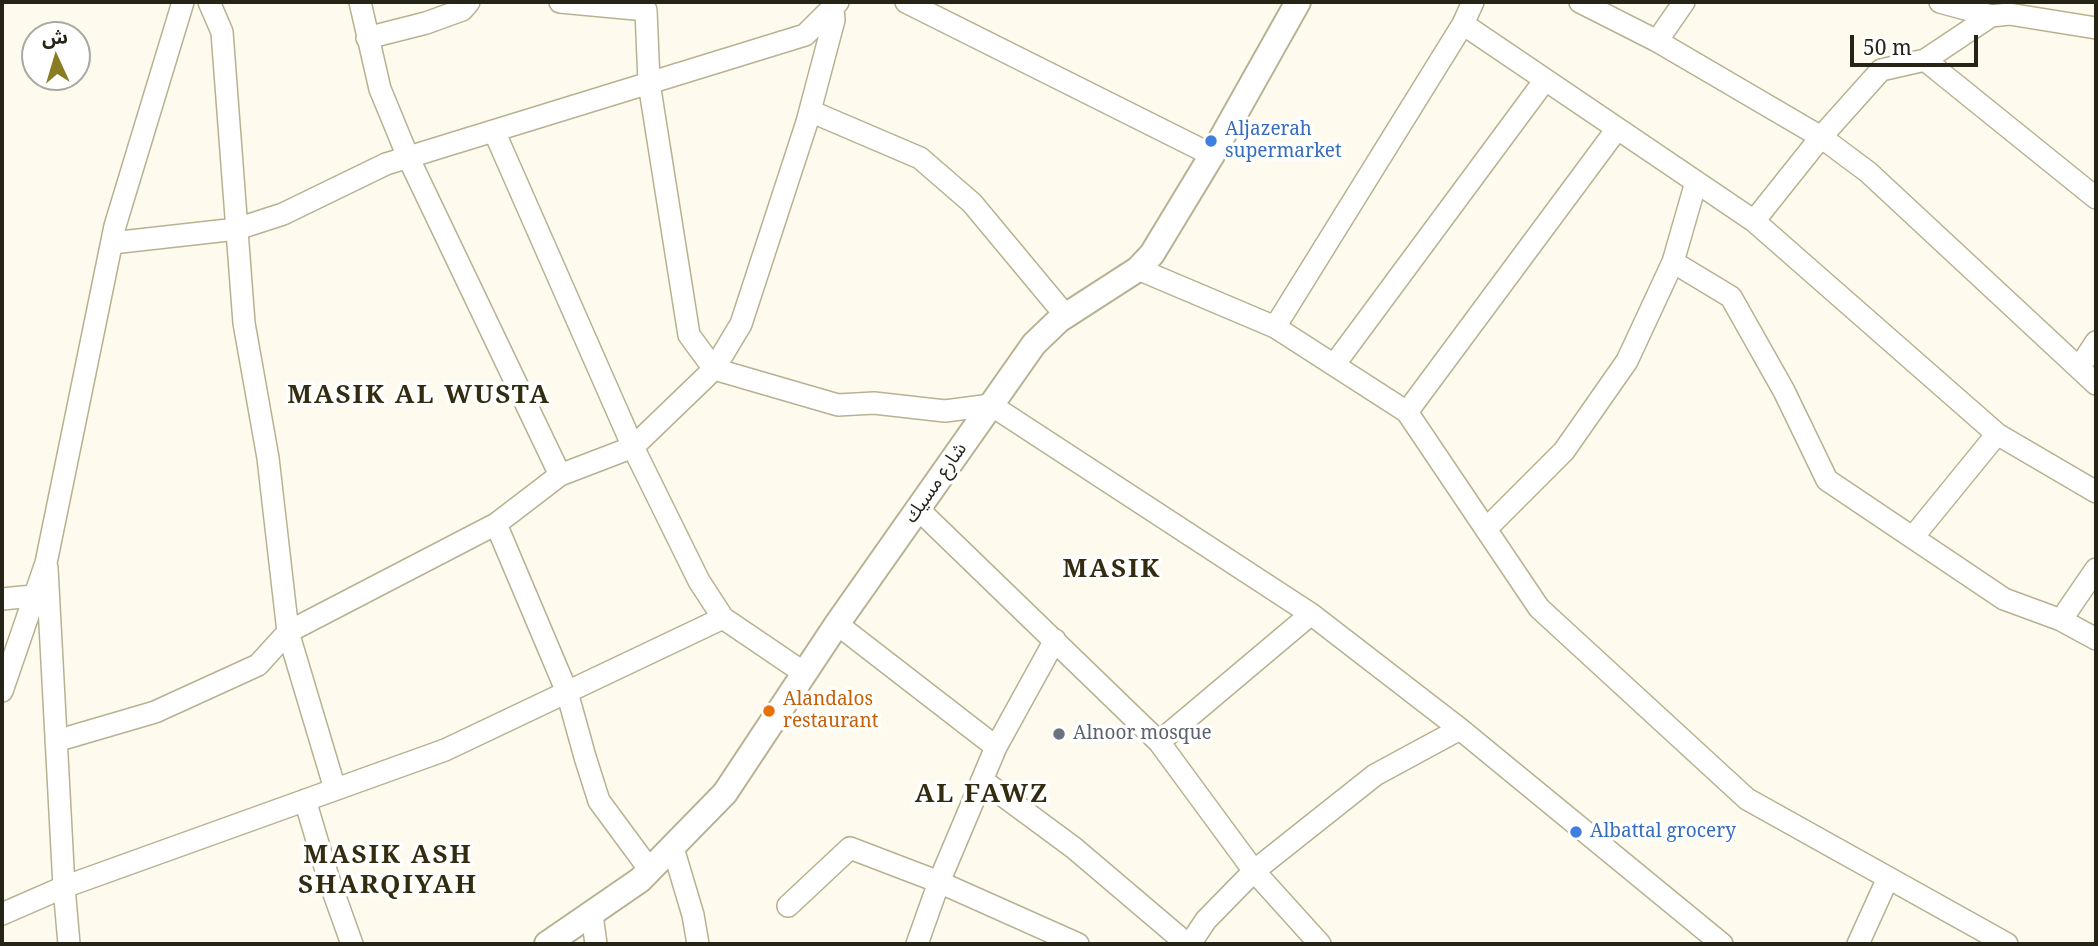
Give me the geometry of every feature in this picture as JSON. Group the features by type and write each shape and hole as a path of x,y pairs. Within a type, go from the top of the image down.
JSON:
{"street":[{"path":"2,691 33,596 47,563 112,243 184,2"},
{"path":"209,2 222,32 244,323 268,458 288,632 335,789"},
{"path":"360,2 380,89 408,157 559,475"},
{"path":"367,38 426,23 462,10 469,2"},
{"path":"560,2 646,10 649,83 689,335 713,369 838,405 874,403 945,411 991,405 1311,614 1460,729 1722,944"},
{"path":"906,2 1015,59 1212,155"},
{"name":"شارع مسيك","path":"547,944 592,915 650,870 725,793 837,624 1034,344 1066,316 1138,268 1152,254 1212,155 1298,2"},
{"path":"1275,327 1473,2"},
{"path":"1580,2 1657,41 1821,137 1868,172 2096,384"},
{"path":"1657,41 1684,2"},
{"path":"1940,2 2006,10 2096,27"},
{"path":"112,243 237,229 283,214 386,164 805,35 835,4"},
{"path":"56,741 155,712 258,665 288,632 496,524 559,475 633,447 713,369 741,324 810,111 834,20 835,4"},
{"path":"1754,221 1821,137 1881,70 1925,60 2006,10"},
{"path":"1462,24 1754,221 1997,434 2096,492"},
{"path":"1925,60 2096,198"},
{"path":"1334,365 1545,80"},
{"path":"810,111 920,158 972,203 1066,316"},
{"path":"1406,412 1617,129"},
{"path":"494,131 633,447 699,581 723,618 804,673"},
{"path":"1486,529 1564,451 1627,362 1673,262 1696,182"},
{"path":"1673,262 1731,297 1784,391 1827,480 2004,599 2061,620 2096,639"},
{"path":"1138,268 1275,327 1406,412 1539,608 1746,799 2007,944"},
{"path":"2079,368 2096,342"},
{"path":"1913,537 1997,434"},
{"path":"918,509 1159,742 1254,871 1320,944"},
{"path":"496,524 567,692 584,758 599,801 650,870"},
{"path":"47,563 69,944"},
{"path":"2061,620 2096,569"},
{"path":"2,599 33,596"},
{"path":"1159,742 1311,614"},
{"path":"2,914 64,887 445,750 723,618"},
{"path":"837,624 996,747"},
{"path":"917,944 939,882 996,747 1055,640"},
{"path":"982,780 1074,848 1189,944 1206,920 1254,871 1375,775 1460,729"},
{"path":"305,800 352,944"},
{"path":"673,848 693,915 698,944"},
{"path":"788,906 850,848 939,882 1078,944"},
{"path":"1858,944 1888,878"},
{"path":"592,915 597,944"}],"place":[{"name":"Aljazerah supermarket","path":"1211,141"},
{"name":"Alandalos restaurant","path":"769,711"},
{"name":"Alnoor mosque","path":"1059,734"},
{"name":"Albattal grocery","path":"1576,832"}],"district":[{"name":"MASIK AL WUSTA","path":"419,396"},
{"name":"MASIK","path":"1112,570"},
{"name":"AL FAWZ","path":"982,795"},
{"name":"MASIK ASH SHARQIYAH","path":"388,871"}]}
